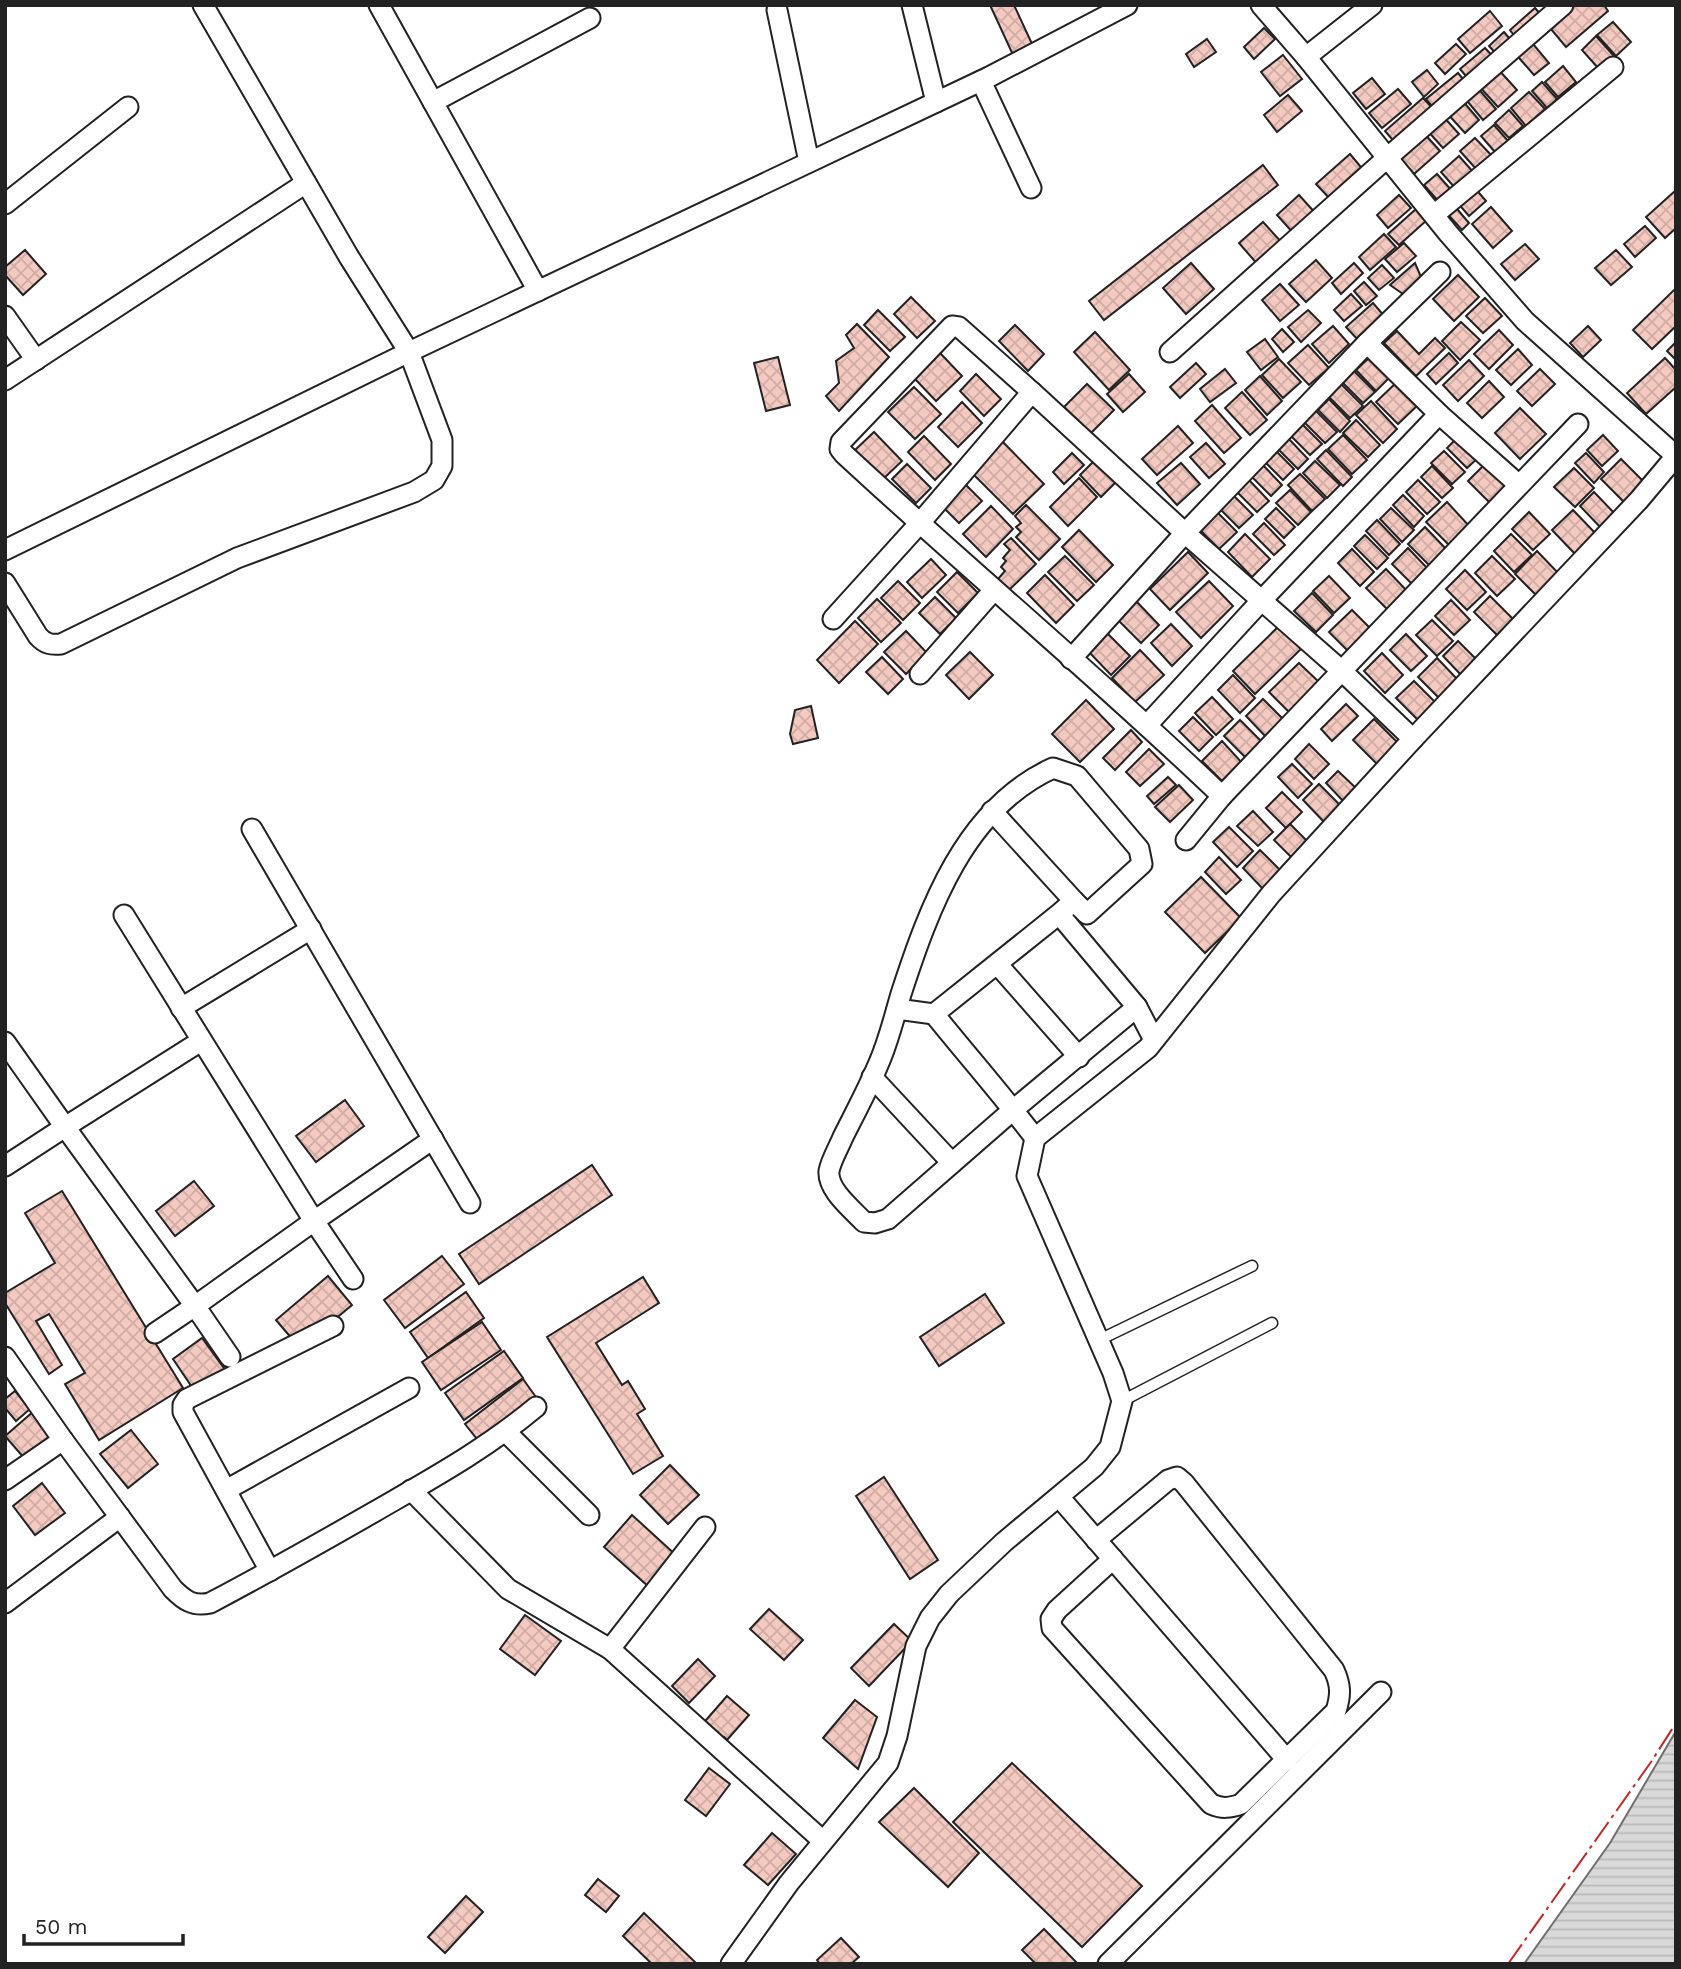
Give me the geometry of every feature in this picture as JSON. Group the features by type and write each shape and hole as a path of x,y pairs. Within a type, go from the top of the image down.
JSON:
{"street":[{"path":"5,583 43,642 61,644 237,558 414,492 434,480 442,466 442,440 409,352 306,183 203,5"},
{"path":"379,5 538,291"},
{"path":"912,5 936,102"},
{"path":"5,550 409,352 981,81 1127,5"},
{"path":"731,1964 789,1883 888,1763 897,1736 916,1646 930,1618 949,1594 1004,1542 1094,1467 1110,1447 1122,1401 1099,1340 1027,1176 1035,1138 1148,1048 1271,894 1639,500 1676,456 1525,321 1261,5"},
{"path":"1306,57 1372,5"},
{"path":"1170,352 1563,5"},
{"path":"777,10 809,162"},
{"path":"433,102 590,18"},
{"path":"1434,215 1613,67"},
{"path":"981,81 1031,188"},
{"path":"5,204 128,107"},
{"path":"5,380 306,183"},
{"path":"1071,659 1185,533 1367,343 1440,272"},
{"path":"5,316 36,360"},
{"path":"1222,796 1148,724 919,524 840,449 841,442 950,328 956,325 1032,392 1185,533 1343,672 1413,739"},
{"path":"1367,343 1439,414 1519,485"},
{"path":"833,620 1032,392"},
{"path":"1148,724 1439,414"},
{"path":"1186,839 1222,796 1578,424"},
{"path":"920,674 994,590"},
{"path":"992,811 1087,914 1142,864 1139,849 1077,776 1054,768 1040,775 992,811 957,858 922,935 872,1077 829,1172 834,1189 864,1222 875,1223 888,1219 1137,1007"},
{"path":"252,829 470,1203"},
{"path":"933,1014 998,965 1074,901"},
{"path":"1059,914 1137,1007 1154,1040"},
{"path":"124,915 314,1222 353,1279"},
{"path":"181,1008 311,929"},
{"path":"998,965 1079,1057"},
{"path":"897,1009 933,1014 1035,1138"},
{"path":"5,1166 201,1041"},
{"path":"5,1042 230,1357"},
{"path":"872,1077 952,1163"},
{"path":"155,1334 433,1139"},
{"path":"270,1571 183,1412 183,1405 187,1399 333,1326"},
{"path":"5,1357 173,1589 186,1601 202,1605 270,1571 466,1459 506,1432 536,1407"},
{"path":"226,1490 409,1388"},
{"path":"506,1432 589,1515"},
{"path":"5,1480 63,1440"},
{"path":"1096,1540 1168,1480 1177,1477 1334,1670 1339,1681 1340,1696 1336,1711 1241,1804 1220,1808 1211,1804 1052,1628 1051,1619 1057,1610 1113,1559"},
{"path":"411,1490 508,1589 610,1649 823,1841"},
{"path":"1060,1498 1287,1760"},
{"path":"5,1603 120,1517"},
{"path":"610,1649 705,1527"},
{"path":"1108,1964 1381,1692"}],"lane":[{"path":"1099,1340 1252,1266"},
{"path":"1122,1401 1272,1323"}],"shaded area":[{"path":"1676,1731 1676,1964 1524,1964 1610,1843"}],"building":[{"path":"990,5 1014,5 1033,46 1013,55"},
{"path":"1567,5 1604,5 1608,11 1566,47 1546,23"},
{"path":"1535,8 1543,17 1518,40 1510,30"},
{"path":"1490,11 1502,26 1470,53 1458,39"},
{"path":"1613,22 1631,42 1616,56 1597,35"},
{"path":"1264,28 1275,39 1254,59 1244,47"},
{"path":"1504,32 1515,45 1500,58 1489,46"},
{"path":"1596,36 1614,56 1599,69 1582,50"},
{"path":"1528,38 1549,63 1534,75 1513,51"},
{"path":"1207,39 1216,52 1194,67 1186,54"},
{"path":"1456,44 1466,54 1445,74 1435,63"},
{"path":"1485,48 1497,61 1472,83 1460,69"},
{"path":"1283,55 1302,79 1280,96 1261,72"},
{"path":"1563,66 1576,82 1558,97 1545,82"},
{"path":"1497,68 1517,90 1498,107 1478,85"},
{"path":"1427,70 1438,84 1424,97 1412,82"},
{"path":"1458,73 1469,86 1437,112 1426,99"},
{"path":"1372,78 1385,94 1366,109 1353,93"},
{"path":"1542,82 1557,99 1547,108 1532,91"},
{"path":"1475,85 1496,109 1483,120 1463,96"},
{"path":"1398,89 1411,104 1382,128 1369,113"},
{"path":"1529,92 1545,109 1526,126 1511,108"},
{"path":"1288,95 1302,111 1277,132 1264,115"},
{"path":"1423,98 1436,112 1398,146 1385,131"},
{"path":"1461,99 1479,120 1465,133 1446,112"},
{"path":"1509,110 1523,126 1509,138 1495,123"},
{"path":"1442,115 1459,134 1443,148 1426,129"},
{"path":"1494,125 1508,141 1495,152 1481,136"},
{"path":"1422,131 1440,151 1414,174 1396,154"},
{"path":"1475,138 1492,156 1477,170 1460,151"},
{"path":"1350,154 1365,172 1332,201 1316,184"},
{"path":"1459,156 1474,173 1456,189 1441,172"},
{"path":"1263,165 1278,185 1104,320 1089,301"},
{"path":"1437,174 1453,192 1440,203 1424,185"},
{"path":"1473,186 1486,201 1469,216 1456,201"},
{"path":"1675,191 1676,228 1665,238 1646,217"},
{"path":"1299,195 1318,216 1296,236 1277,215"},
{"path":"1399,195 1411,208 1388,228 1377,215"},
{"path":"1452,203 1469,223 1462,230 1444,210"},
{"path":"1491,207 1512,231 1493,248 1472,224"},
{"path":"1416,209 1427,220 1399,245 1388,234"},
{"path":"1263,222 1284,245 1259,266 1239,243"},
{"path":"1645,226 1656,238 1635,257 1624,244"},
{"path":"1384,234 1396,247 1370,270 1359,257"},
{"path":"1404,243 1416,256 1397,272 1385,259"},
{"path":"1525,244 1539,259 1515,280 1501,264"},
{"path":"25,250 46,274 23,295 5,275 5,267"},
{"path":"1616,250 1632,267 1611,285 1595,268"},
{"path":"1316,260 1332,278 1306,302 1289,284"},
{"path":"1191,263 1214,289 1186,314 1163,288"},
{"path":"1354,263 1363,273 1341,294 1332,283"},
{"path":"1415,263 1421,277 1403,294 1390,285"},
{"path":"1382,265 1394,278 1379,290 1368,278"},
{"path":"1458,275 1479,297 1454,321 1433,299"},
{"path":"1364,282 1377,296 1366,305 1354,291"},
{"path":"1280,284 1299,305 1280,321 1262,300"},
{"path":"1676,288 1676,326 1652,349 1633,330"},
{"path":"1351,294 1362,306 1344,321 1334,310"},
{"path":"911,297 935,321 917,338 894,314"},
{"path":"1485,298 1502,316 1483,333 1466,316"},
{"path":"1373,303 1385,317 1359,341 1346,327"},
{"path":"878,310 905,337 890,351 864,325"},
{"path":"1308,310 1321,323 1301,342 1288,327"},
{"path":"1461,322 1480,340 1460,360 1442,341"},
{"path":"857,324 889,357 839,411 826,396 839,383 836,361 854,348 846,335"},
{"path":"1015,325 1044,354 1028,371 999,341"},
{"path":"1333,326 1349,344 1329,363 1312,344"},
{"path":"1588,326 1601,340 1583,357 1570,343"},
{"path":"1282,329 1294,342 1283,352 1272,339"},
{"path":"1499,330 1513,345 1489,369 1474,354"},
{"path":"1397,331 1419,354 1435,338 1445,348 1416,376 1384,343"},
{"path":"1095,332 1130,370 1109,390 1074,352"},
{"path":"1265,339 1278,357 1261,370 1247,352"},
{"path":"1676,342 1676,360 1667,351"},
{"path":"1308,345 1329,368 1309,385 1288,363"},
{"path":"1518,349 1532,365 1511,385 1496,370"},
{"path":"940,353 962,376 936,401 915,379"},
{"path":"1449,353 1458,363 1436,384 1427,374"},
{"path":"778,357 790,405 766,411 754,363"},
{"path":"1369,358 1389,378 1376,391 1356,370"},
{"path":"1665,358 1676,370 1676,387 1646,414 1627,393"},
{"path":"1279,359 1301,382 1283,398 1262,375"},
{"path":"1469,360 1484,376 1458,401 1443,385"},
{"path":"1196,363 1206,374 1180,398 1170,387"},
{"path":"1225,369 1236,383 1210,402 1200,389"},
{"path":"1540,369 1555,384 1532,406 1517,391"},
{"path":"1354,371 1375,392 1363,403 1342,382"},
{"path":"976,374 1001,399 984,416 960,391"},
{"path":"1129,374 1145,392 1123,412 1107,394"},
{"path":"1260,376 1282,401 1267,415 1245,390"},
{"path":"1398,381 1420,403 1398,424 1376,402"},
{"path":"1489,381 1504,397 1482,418 1467,403"},
{"path":"1340,383 1363,406 1350,418 1327,395"},
{"path":"1087,384 1114,410 1091,433 1064,407"},
{"path":"914,387 941,414 915,439 888,412"},
{"path":"1242,392 1267,420 1250,435 1225,408"},
{"path":"1329,399 1350,421 1340,432 1318,410"},
{"path":"1371,401 1397,429 1383,443 1356,415"},
{"path":"962,402 982,423 958,447 938,427"},
{"path":"1212,405 1241,438 1224,453 1195,421"},
{"path":"1520,408 1546,434 1520,459 1495,433"},
{"path":"1316,411 1337,432 1325,443 1304,422"},
{"path":"1356,420 1380,445 1368,457 1343,433"},
{"path":"1301,423 1322,444 1310,455 1289,434"},
{"path":"1178,426 1193,443 1157,475 1142,459"},
{"path":"874,432 902,461 883,479 855,450"},
{"path":"1343,435 1367,460 1352,474 1328,449"},
{"path":"1460,435 1480,456 1467,468 1447,448"},
{"path":"1603,435 1618,451 1602,466 1587,450"},
{"path":"924,436 951,464 935,480 908,452"},
{"path":"1288,438 1308,459 1298,469 1277,448"},
{"path":"1001,440 1044,484 1013,514 970,471"},
{"path":"1206,443 1225,464 1209,478 1190,457"},
{"path":"1274,449 1294,469 1283,480 1263,460"},
{"path":"1326,450 1352,477 1343,486 1317,459"},
{"path":"1444,451 1465,472 1452,484 1431,463"},
{"path":"1072,453 1084,465 1064,484 1053,472"},
{"path":"1586,453 1604,472 1594,483 1575,463"},
{"path":"1621,459 1646,484 1625,503 1601,479"},
{"path":"1095,460 1117,481 1101,497 1080,475"},
{"path":"1315,461 1340,485 1327,498 1303,473"},
{"path":"1181,463 1200,484 1177,505 1157,483"},
{"path":"1261,463 1282,485 1271,496 1250,475"},
{"path":"1486,463 1509,487 1491,504 1468,481"},
{"path":"907,464 931,488 916,503 892,479"},
{"path":"1432,466 1453,488 1442,498 1421,477"},
{"path":"1574,468 1594,488 1575,507 1554,487"},
{"path":"1300,474 1325,499 1312,511 1288,485"},
{"path":"1079,478 1097,497 1068,526 1050,507"},
{"path":"1249,480 1269,501 1257,512 1237,492"},
{"path":"1418,480 1440,502 1427,514 1406,492"},
{"path":"962,481 982,501 959,523 939,503"},
{"path":"1290,490 1311,512 1298,525 1276,503"},
{"path":"1594,492 1617,516 1603,530 1580,506"},
{"path":"1233,495 1253,515 1239,528 1219,508"},
{"path":"1403,495 1424,516 1414,527 1393,505"},
{"path":"1447,502 1471,528 1451,547 1426,522"},
{"path":"1026,505 1060,539 1039,560 1016,537 1021,532 1016,527 1021,523 1015,516"},
{"path":"991,506 1013,529 986,557 963,534"},
{"path":"1276,508 1295,527 1284,538 1265,519"},
{"path":"1391,508 1414,530 1402,542 1380,519"},
{"path":"1215,510 1237,532 1219,549 1197,527"},
{"path":"1573,510 1597,535 1576,555 1552,530"},
{"path":"1529,512 1550,534 1533,550 1512,529"},
{"path":"1377,520 1400,544 1389,555 1366,531"},
{"path":"1264,523 1285,545 1274,555 1253,534"},
{"path":"1425,527 1448,551 1431,567 1408,544"},
{"path":"1079,530 1113,565 1096,582 1062,547"},
{"path":"1245,534 1270,559 1252,577 1228,552"},
{"path":"1511,534 1532,555 1514,572 1494,551"},
{"path":"1365,535 1388,558 1377,569 1354,546"},
{"path":"1011,538 1036,564 1009,590 998,579 1005,571 1001,567 1006,561 1003,558 1010,550 1004,544"},
{"path":"1408,548 1429,570 1414,586 1392,564"},
{"path":"1352,549 1374,572 1360,586 1338,563"},
{"path":"1537,551 1561,576 1539,598 1515,574"},
{"path":"1188,552 1208,573 1170,610 1150,589"},
{"path":"1065,556 1094,585 1077,601 1048,572"},
{"path":"1492,556 1515,579 1497,596 1475,573"},
{"path":"931,559 946,575 922,598 907,582"},
{"path":"1386,569 1408,592 1388,610 1366,588"},
{"path":"1465,570 1486,592 1467,610 1446,589"},
{"path":"957,572 978,593 958,613 937,592"},
{"path":"1045,575 1074,605 1056,623 1027,593"},
{"path":"1329,576 1350,598 1334,613 1313,591"},
{"path":"898,581 920,603 903,620 881,598"},
{"path":"1209,581 1233,606 1201,638 1176,612"},
{"path":"1312,593 1333,615 1316,632 1294,611"},
{"path":"1490,596 1513,619 1497,635 1474,612"},
{"path":"935,597 956,618 940,634 919,613"},
{"path":"877,599 901,623 881,642 858,618"},
{"path":"1451,600 1470,620 1454,635 1435,616"},
{"path":"1136,601 1159,625 1141,643 1117,619"},
{"path":"1352,610 1374,632 1351,654 1329,632"},
{"path":"1432,620 1453,641 1437,656 1416,635"},
{"path":"855,621 878,644 839,683 817,660"},
{"path":"1171,624 1192,646 1172,666 1151,643"},
{"path":"1281,624 1303,647 1255,694 1233,671"},
{"path":"906,631 927,653 906,674 884,652"},
{"path":"1106,632 1130,656 1111,675 1088,651"},
{"path":"1406,634 1427,656 1411,671 1390,650"},
{"path":"1458,641 1479,662 1463,677 1443,656"},
{"path":"1140,650 1164,675 1135,702 1112,678"},
{"path":"970,652 993,675 969,699 946,675"},
{"path":"1382,653 1403,675 1385,693 1364,671"},
{"path":"882,657 903,679 888,694 866,672"},
{"path":"1437,658 1458,680 1439,698 1418,677"},
{"path":"1299,663 1321,684 1290,713 1269,692"},
{"path":"1233,675 1255,698 1240,713 1218,690"},
{"path":"1414,681 1436,703 1418,720 1396,698"},
{"path":"1212,697 1233,719 1216,735 1195,713"},
{"path":"1263,699 1285,721 1267,738 1246,716"},
{"path":"1086,700 1114,729 1080,762 1052,734"},
{"path":"1346,704 1358,716 1332,741 1321,729"},
{"path":"811,706 818,738 793,744 790,734 795,710"},
{"path":"1193,717 1213,737 1199,751 1179,731"},
{"path":"1374,719 1398,743 1377,764 1353,740"},
{"path":"1240,720 1262,742 1246,758 1224,736"},
{"path":"1131,730 1142,742 1115,770 1103,758"},
{"path":"1222,741 1243,764 1224,783 1202,761"},
{"path":"1309,744 1329,764 1314,779 1295,759"},
{"path":"1149,749 1164,764 1140,786 1126,772"},
{"path":"1292,764 1312,784 1298,798 1278,777"},
{"path":"1338,771 1358,790 1345,803 1326,783"},
{"path":"1168,777 1176,785 1154,804 1147,796"},
{"path":"1319,784 1342,807 1325,823 1303,800"},
{"path":"1179,785 1193,800 1170,822 1155,807"},
{"path":"1282,792 1302,812 1286,828 1266,808"},
{"path":"1253,811 1273,832 1258,846 1237,826"},
{"path":"1290,824 1311,845 1294,860 1274,840"},
{"path":"1229,827 1253,851 1237,867 1213,842"},
{"path":"1260,850 1281,871 1263,889 1243,868"},
{"path":"1219,857 1241,880 1226,894 1205,872"},
{"path":"1201,877 1241,918 1205,953 1165,912"},
{"path":"345,1100 364,1126 316,1162 296,1136"},
{"path":"592,1165 612,1195 479,1284 459,1254"},
{"path":"194,1181 214,1206 175,1236 156,1211"},
{"path":"62,1191 183,1388 99,1440 65,1384 85,1373 49,1314 36,1321 62,1365 49,1374 5,1303 5,1293 55,1263 25,1213"},
{"path":"442,1256 464,1284 405,1328 384,1300"},
{"path":"328,1276 352,1305 334,1320 331,1316 312,1331 309,1326 293,1340 276,1320"},
{"path":"643,1277 659,1303 596,1343 622,1385 628,1381 645,1409 637,1414 663,1456 633,1474 547,1337"},
{"path":"466,1292 484,1318 428,1358 410,1332"},
{"path":"985,1294 1004,1323 939,1366 920,1337"},
{"path":"482,1322 501,1350 441,1390 422,1362"},
{"path":"202,1338 226,1371 196,1393 173,1359"},
{"path":"504,1351 523,1378 464,1420 445,1393"},
{"path":"523,1379 538,1400 481,1444 465,1424"},
{"path":"15,1391 30,1409 16,1421 5,1408 5,1399"},
{"path":"34,1411 54,1434 25,1459 5,1436"},
{"path":"131,1430 158,1464 128,1488 100,1454"},
{"path":"670,1465 699,1495 668,1524 640,1495"},
{"path":"884,1477 938,1560 910,1579 856,1496"},
{"path":"42,1483 65,1513 35,1535 13,1506"},
{"path":"632,1515 677,1556 649,1587 604,1547"},
{"path":"769,1609 803,1640 784,1660 750,1629"},
{"path":"525,1615 561,1641 535,1675 500,1649"},
{"path":"894,1624 912,1641 869,1686 851,1668"},
{"path":"698,1659 715,1676 689,1703 672,1686"},
{"path":"727,1696 749,1715 727,1740 724,1737 719,1743 700,1727"},
{"path":"855,1700 877,1717 858,1769 823,1738"},
{"path":"1012,1763 1142,1886 1082,1947 953,1822"},
{"path":"709,1768 730,1784 706,1816 685,1800"},
{"path":"914,1788 979,1853 948,1887 879,1822"},
{"path":"772,1833 796,1854 768,1885 744,1865"},
{"path":"598,1879 619,1896 606,1912 585,1895"},
{"path":"466,1896 483,1912 445,1953 428,1937"},
{"path":"644,1913 697,1964 652,1964 623,1936"},
{"path":"1044,1929 1078,1964 1036,1964 1022,1950"},
{"path":"841,1938 859,1957 851,1964 820,1964 817,1960"}],"power":[{"path":"1508,1964 1676,1723"}]}
